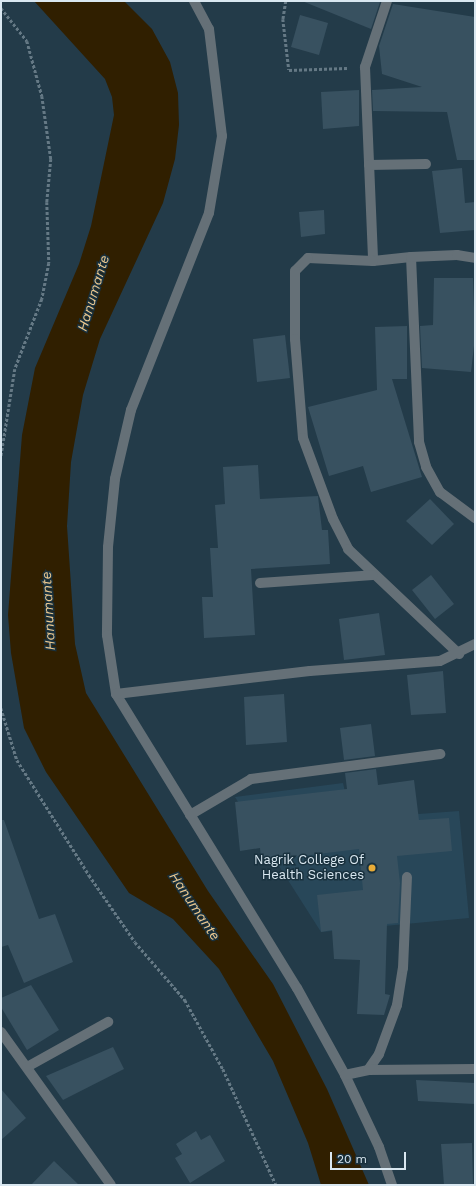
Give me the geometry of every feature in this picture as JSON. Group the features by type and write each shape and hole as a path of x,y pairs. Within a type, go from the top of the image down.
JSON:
{"street":[{"path":"194,1 209,29 222,136 209,213 131,410 115,479 108,547 107,635 116,694 297,988 345,1075 379,1147 392,1185"},
{"path":"373,261 365,68 387,1"},
{"path":"369,165 426,164"},
{"path":"459,654 373,575 348,549 332,519 303,438 295,339 295,271 300,263 308,258 373,261 411,257 457,255 475,258"},
{"path":"411,257 419,442 426,467 440,492 475,518"},
{"path":"260,583 373,575"},
{"path":"116,694 310,671 440,661 459,654 475,644"},
{"path":"190,815 251,779 440,754"},
{"path":"368,1070 379,1054 397,1005 403,968 407,877"},
{"path":"27,1067 108,1022"},
{"path":"1,1032 111,1185"},
{"path":"345,1075 368,1070 475,1069"}],"path":[{"path":"286,1 283,19 290,70 365,68"},
{"path":"1,8 26,40 42,96 51,159 47,202 49,263 42,299 16,369 1,457"},
{"path":"1,708 18,760 86,868 136,942 185,1000 223,1069 276,1185"}],"shaded area":[{"name":"Nagrik College Of Health Sciences","path":"343,783 351,819 459,811 469,918 321,932 235,797"}],"water":[{"name":"Hanumante","path":"34,1 124,1 152,29 170,62 178,93 179,125 175,159 163,203 100,339 83,395 71,462 67,526 75,644 86,693 208,891 273,984 327,1089 369,1185 321,1185 308,1143 273,1061 219,969 173,919 129,893 46,772 24,728 11,653 8,615 22,435 35,368 79,264 91,226 114,115 112,97 105,79"}],"building":[{"path":"302,1 372,1 380,2 371,29"},
{"path":"393,4 475,17 475,160 457,160 447,112 373,111 372,90 422,87 382,74 379,46"},
{"path":"300,15 328,23 319,55 291,47"},
{"path":"359,90 359,126 323,129 321,92"},
{"path":"462,168 465,203 475,202 475,230 440,233 432,171"},
{"path":"324,210 325,234 301,237 299,212"},
{"path":"434,278 473,278 475,337 471,372 422,368 420,326 433,325"},
{"path":"407,326 407,379 392,379 422,477 371,492 363,466 329,476 308,407 377,390 375,327"},
{"path":"285,335 290,378 257,382 253,339"},
{"path":"258,465 260,499 318,496 322,530 328,530 330,564 251,569 255,635 204,638 202,597 213,597 210,548 218,548 215,505 225,504 223,467"},
{"path":"430,499 454,524 432,545 406,521"},
{"path":"431,575 454,604 435,619 412,590"},
{"path":"379,613 385,655 344,660 339,619"},
{"path":"443,671 446,713 411,715 407,675"},
{"path":"284,694 287,742 246,745 244,697"},
{"path":"371,724 375,756 344,760 340,728"},
{"path":"376,769 378,785 414,780 419,820 449,818 452,851 397,856 400,883 398,923 387,924 385,994 390,995 384,1015 357,1014 360,960 334,959 332,930 321,932 317,895 363,890 359,849 261,861 260,848 240,851 235,802 347,789 345,773"},
{"path":"1,820 4,820 39,919 55,914 73,962 24,983 8,945 1,947"},
{"path":"31,985 59,1030 27,1050 1,1007 1,998"},
{"path":"113,1047 124,1069 63,1100 46,1076"},
{"path":"416,1080 475,1083 475,1104 418,1101"},
{"path":"1,1089 26,1118 1,1140"},
{"path":"196,1131 201,1140 210,1135 225,1161 190,1183 175,1158 182,1154 176,1144"},
{"path":"472,1143 473,1185 444,1185 441,1144"},
{"path":"54,1161 79,1185 31,1185"}],"place":[{"name":"Nagrik College Of Health Sciences","path":"372,868"}]}
